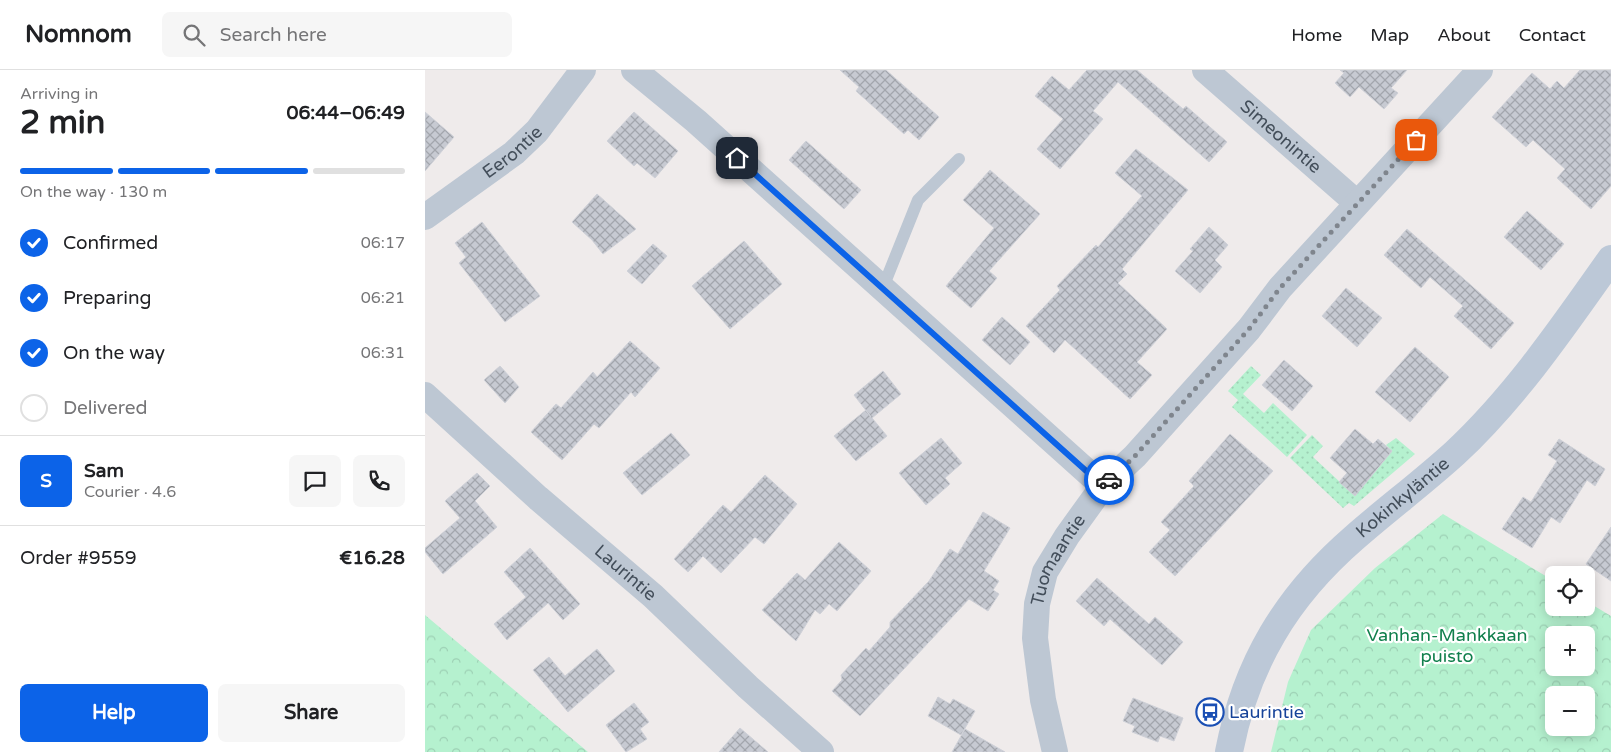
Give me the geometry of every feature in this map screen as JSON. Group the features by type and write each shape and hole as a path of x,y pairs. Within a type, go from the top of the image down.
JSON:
{"main road":[{"name":"Kokinkyläntie","path":"1229,752 1242,698 1254,666 1268,639 1300,593 1352,540 1455,453 1500,405 1550,346 1611,260"}],"street":[{"name":"Eerontie","path":"425,217 514,153 537,131 583,70"},
{"path":"634,70 696,121 882,290 1103,486"},
{"name":"Simeonintie","path":"1205,70 1357,203"},
{"name":"Tuomaantie","path":"1055,752 1037,669 1035,638 1037,604 1045,572 1067,536 1103,486 1135,456 1249,329 1280,288 1480,70"},
{"name":"Laurintie","path":"425,395 538,498 653,596 748,687 821,752"}],"lane":[{"path":"882,290 918,200 959,159"}],"green space":[{"path":"1251,366 1261,375 1243,394 1264,413 1273,403 1307,435 1287,457 1232,407 1238,400 1228,391"},
{"path":"1312,435 1323,446 1313,457 1355,496 1392,451 1386,445 1396,438 1415,454 1354,506 1349,503 1343,508 1290,458"},
{"name":"Vanhan-Mankkaan puisto","path":"1443,514 1545,576 1545,616 1595,616 1595,606 1611,616 1611,752 1271,752 1288,682 1311,630 1375,568"},
{"path":"425,615 588,752 425,752"}],"building":[{"path":"840,70 886,70 939,117 919,140 908,130 904,134 856,91 859,87"},
{"path":"1087,70 1137,70 1183,109 1186,106 1227,142 1209,162 1118,82 1093,111 1103,119 1060,169 1037,149 1063,119 1035,96 1052,76 1069,90"},
{"path":"1340,70 1407,70 1391,88 1398,93 1384,109 1359,87 1350,97 1335,83 1344,73"},
{"path":"1580,70 1611,70 1611,186 1591,209 1557,178 1565,169 1533,140 1526,147 1492,117 1532,73 1550,89 1557,81 1564,88"},
{"path":"425,112 454,137 425,171"},
{"path":"634,112 678,151 655,178 637,163 634,166 607,141"},
{"path":"806,141 861,190 844,209 789,160"},
{"path":"1136,149 1188,190 1122,269 1127,274 1118,283 1167,329 1137,362 1152,375 1130,399 1065,340 1054,353 1026,326 1060,290 1057,286 1096,245 1098,247 1142,196 1115,173"},
{"path":"990,170 1040,214 989,271 997,278 971,308 946,286 994,228 963,200"},
{"path":"597,194 636,229 603,254 592,240 572,222"},
{"path":"1527,211 1564,244 1541,270 1504,237"},
{"path":"482,222 540,296 505,322 459,263 466,257 455,243"},
{"path":"1209,227 1228,245 1215,260 1222,267 1200,293 1175,271 1193,251 1190,249"},
{"path":"1407,229 1514,323 1491,349 1454,316 1463,306 1430,277 1421,288 1384,255"},
{"path":"744,241 782,284 730,329 692,286"},
{"path":"653,244 667,256 642,284 627,271"},
{"path":"1346,288 1382,318 1357,347 1322,316"},
{"path":"1002,317 1030,342 1010,365 982,340"},
{"path":"630,341 660,368 635,397 631,392 599,428 594,424 562,460 531,432 556,404 561,408 593,372 597,377"},
{"path":"1415,347 1449,377 1410,422 1375,392"},
{"path":"1284,360 1313,386 1292,411 1262,385"},
{"path":"500,366 519,387 505,403 484,380"},
{"path":"883,371 901,394 872,418 887,436 856,461 834,436 866,410 854,395"},
{"path":"1355,429 1373,444 1378,439 1392,451 1355,496 1339,482 1347,473 1330,458"},
{"path":"671,433 690,455 642,495 623,473"},
{"path":"1230,434 1273,471 1175,576 1149,552 1170,530 1161,522 1194,486 1189,481"},
{"path":"941,438 962,463 945,478 950,484 926,505 899,473"},
{"path":"1559,439 1605,469 1595,486 1587,480 1560,523 1551,517 1532,548 1502,529 1523,497 1531,502 1557,461 1548,455"},
{"path":"477,473 490,486 475,501 497,527 443,574 425,552 425,548 460,518 445,501"},
{"path":"765,475 797,504 764,544 755,537 721,573 703,556 688,572 674,559 723,505 731,512"},
{"path":"983,512 1010,528 984,571 999,581 993,590 999,594 988,611 969,599 860,716 832,691 842,680 841,675 866,648 869,651 890,627 890,622 929,581 950,549 958,554"},
{"path":"1611,527 1611,581 1595,570 1595,566 1586,564"},
{"path":"839,542 871,571 837,611 829,604 820,614 815,610 796,641 762,610 797,573 805,580"},
{"path":"530,548 580,604 563,620 548,603 507,640 494,624 526,597 504,572"},
{"path":"1097,578 1149,624 1155,617 1183,642 1162,665 1110,619 1104,626 1076,601"},
{"path":"597,649 615,671 568,712 533,670 549,657 565,676"},
{"path":"938,697 950,704 953,699 975,711 961,735 928,716"},
{"path":"1133,698 1183,718 1174,741 1160,736 1158,742 1132,732 1135,726 1123,721"},
{"path":"634,703 649,722 640,729 647,739 626,752 606,725"},
{"path":"740,728 768,752 719,752"},
{"path":"965,729 1005,752 952,752"}],"way so far":[{"path":"1109,480 1135,456 1249,329 1280,288 1416,140"}],"place":[{"name":"Laurintie","path":"1210,712"}],"route":[{"path":"737,158 882,290 1103,486 1109,480"}]}
